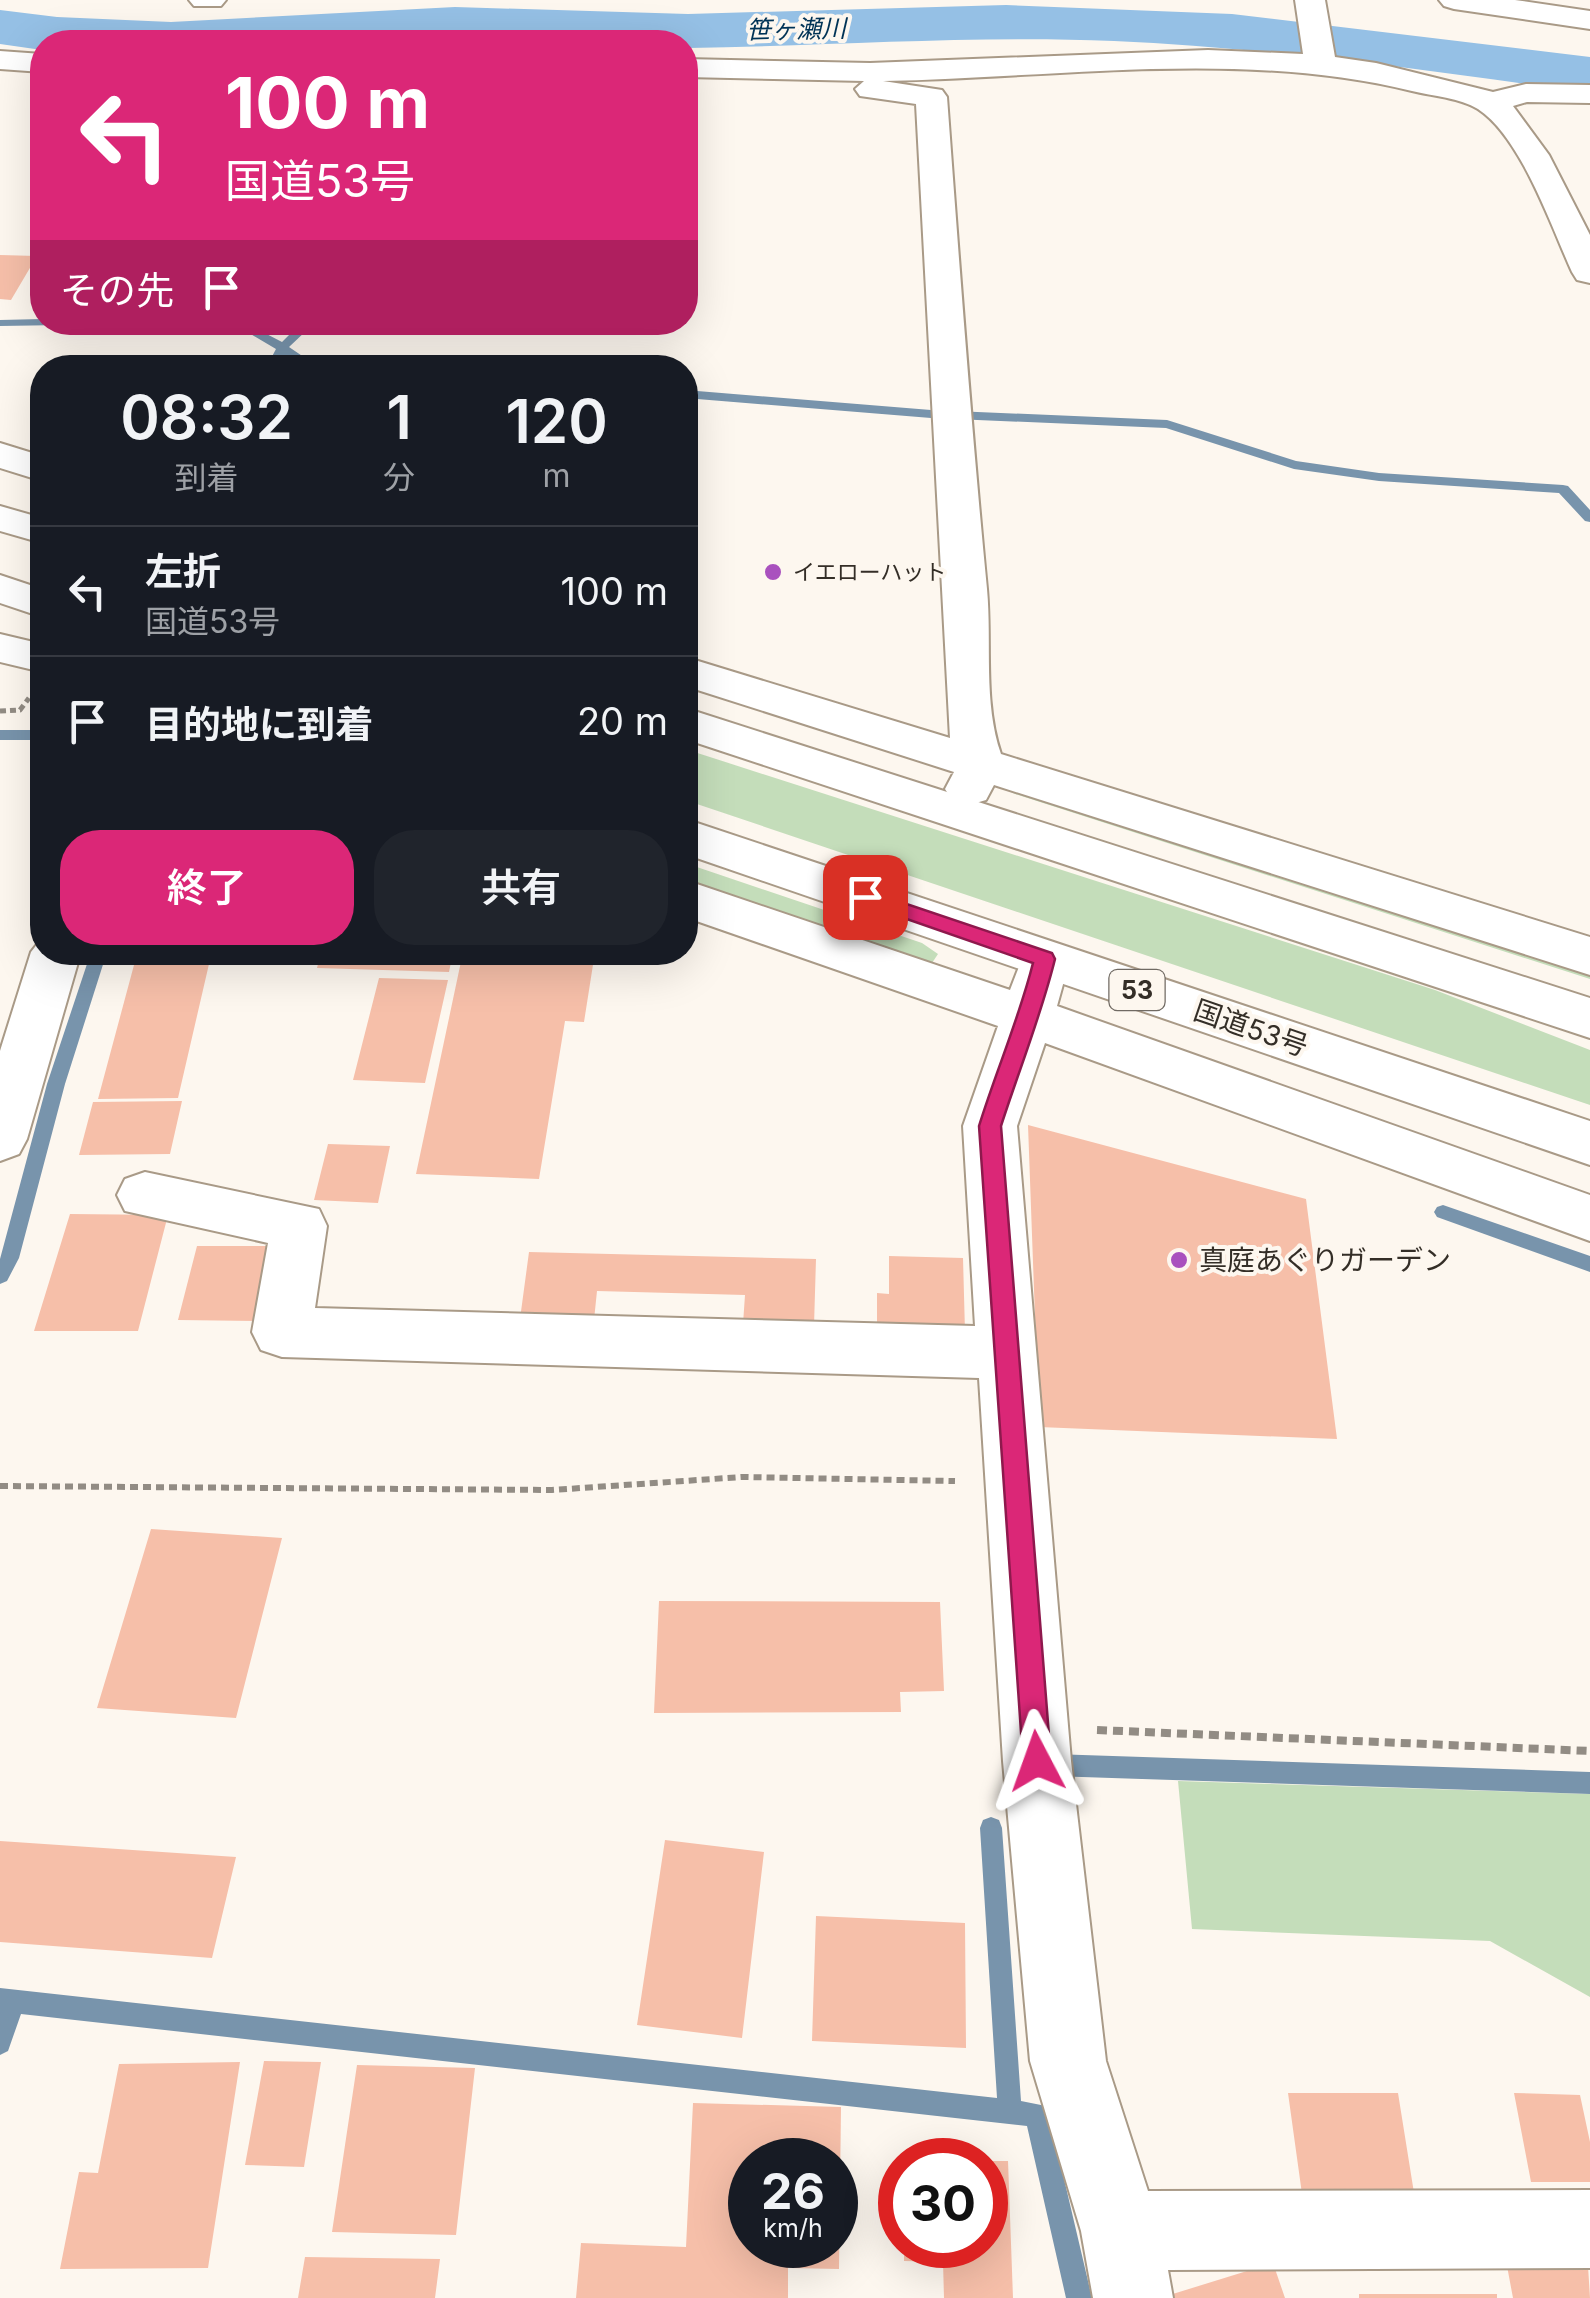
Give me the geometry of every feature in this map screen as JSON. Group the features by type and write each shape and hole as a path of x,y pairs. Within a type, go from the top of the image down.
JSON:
{"main road":[{"path":"1310,0 1320,61"},
{"path":"1454,0 1589,20"},
{"path":"698,69 756,72 978,70 1152,59 1320,61 1406,78 1490,103 1515,126 1590,272"},
{"path":"0,60 30,62"},
{"path":"756,72 931,96 967,605 970,739 981,764 960,810"},
{"path":"1490,103 1526,93 1590,94"},
{"path":"0,456 30,465"},
{"path":"0,518 30,527"},
{"path":"0,588 30,599"},
{"path":"0,648 30,655"},
{"path":"698,676 1590,956"},
{"path":"698,727 1590,1018"},
{"name":"国道53号","path":"698,842 1037,988 1590,1143"},
{"path":"698,901 1037,988 1590,1218"},
{"path":"0,1139 52,965"},
{"path":"1037,988 990,1126 1034,1727 1068,2061 1127,2264 1590,2229"},
{"path":"145,1195 299,1226 282,1332 1007,1353"}],"path":[{"path":"0,1486 552,1490 742,1477 1016,1482"},
{"path":"1034,1727 1590,1751"}],"green space":[{"path":"698,753 1435,990 1590,1050 1590,1105 698,804"},
{"path":"1007,782 1590,965 1590,979 1015,794 1003,788"},
{"path":"698,867 922,943 938,954 930,966 698,891"},
{"path":"1178,1781 1590,1794 1590,1997 1490,1941 1192,1929"}],"building":[{"path":"0,255 30,256 30,268 11,300 0,299"},
{"path":"134,965 209,965 178,1098 98,1099"},
{"path":"318,965 450,965 449,972 317,968"},
{"path":"460,965 593,965 584,1022 565,1021 539,1179 416,1174"},
{"path":"379,978 448,980 425,1083 353,1080"},
{"path":"182,1101 170,1154 79,1155 93,1102"},
{"path":"1028,1125 1306,1199 1337,1439 1039,1427"},
{"path":"328,1144 390,1146 378,1203 314,1200"},
{"path":"70,1214 168,1215 138,1331 34,1331"},
{"path":"197,1246 281,1246 266,1321 178,1320"},
{"path":"529,1252 816,1259 814,1326 743,1324 745,1295 597,1291 594,1320 520,1319"},
{"path":"889,1256 963,1258 965,1332 877,1329 877,1293 889,1294"},
{"path":"151,1529 282,1538 236,1718 97,1708"},
{"path":"659,1601 940,1602 944,1691 900,1692 901,1712 654,1713"},
{"path":"665,1840 764,1852 742,2038 637,2025"},
{"path":"0,1841 236,1857 212,1958 0,1942"},
{"path":"816,1916 965,1923 966,2048 812,2041"},
{"path":"264,2061 321,2062 304,2167 245,2165"},
{"path":"240,2062 208,2268 60,2269 79,2172 98,2173 119,2064"},
{"path":"357,2065 475,2068 456,2235 332,2232"},
{"path":"1288,2093 1398,2093 1414,2193 1302,2194"},
{"path":"1514,2093 1580,2095 1590,2142 1590,2182 1531,2182"},
{"path":"693,2103 841,2107 841,2138 728,2138 728,2268 788,2268 788,2298 576,2298 581,2243 686,2247"},
{"path":"1008,2161 1013,2298 944,2298 943,2268 1008,2268"},
{"path":"305,2257 440,2259 435,2298 298,2298"},
{"path":"1273,2263 1285,2298 1163,2298 1163,2297"},
{"path":"1507,2266 1588,2266 1590,2298 1513,2298"},
{"path":"1359,2294 1497,2294 1497,2298 1359,2298"}],"waterway":[{"name":"笹ヶ瀬川","path":"698,31 1006,22 1112,24 1292,37 1590,75"},
{"name":"笹ヶ瀬川","path":"336,30 455,24 630,30"},
{"name":"笹ヶ瀬川","path":"0,27 30,31"},
{"path":"0,323 30,323"},
{"path":"262,335 282,348"},
{"path":"282,348 296,335"},
{"path":"279,355 282,348"},
{"path":"282,348 292,355"},
{"path":"698,395 931,414 1167,424 1294,465 1379,477 1563,489 1590,518"},
{"path":"0,735 30,735"},
{"path":"0,1276 10,1258 56,1084 95,965"},
{"path":"1443,1212 1590,1264"},
{"path":"1052,1765 1590,1783"},
{"path":"991,1828 1010,2112"},
{"path":"0,2000 13,2001"},
{"path":"0,2043 13,2001"},
{"path":"13,2001 1037,2115 1079,2298"}],"place":[{"name":"イエローハット","path":"773,572"},
{"name":"真庭あぐりガーデン","path":"1179,1260"}],"route":[{"path":"865,897 1045,959 1030,1017 1012,1057 990,1126 1037,1761"}]}
